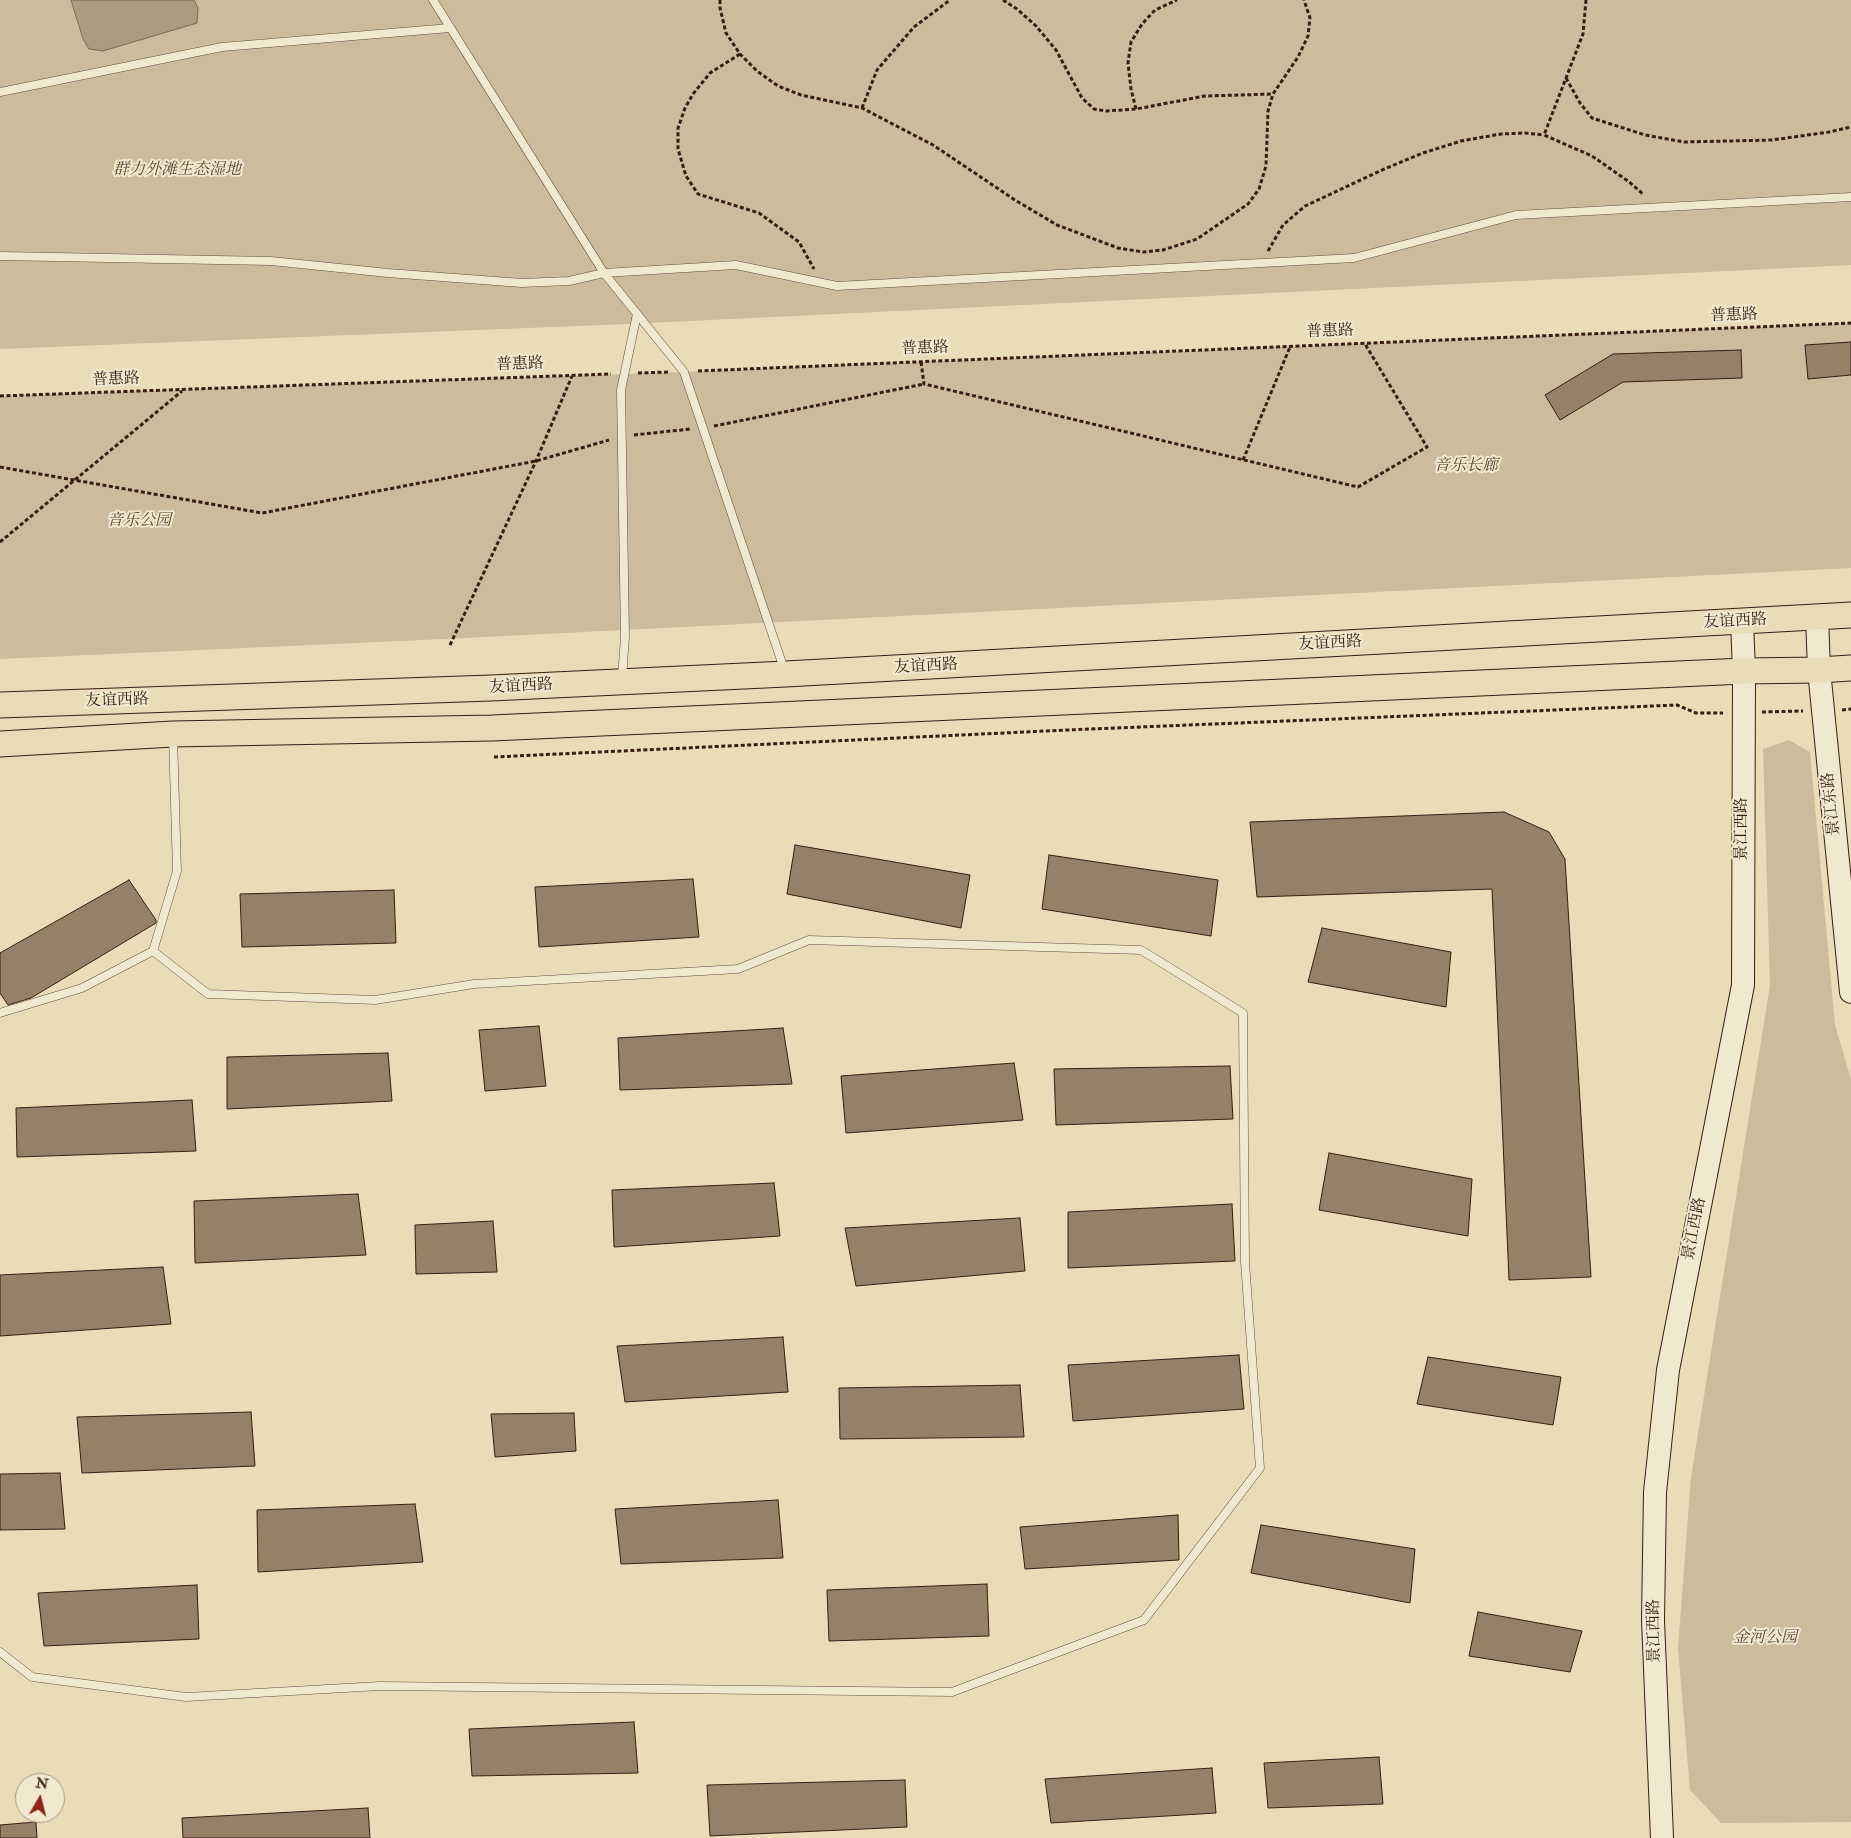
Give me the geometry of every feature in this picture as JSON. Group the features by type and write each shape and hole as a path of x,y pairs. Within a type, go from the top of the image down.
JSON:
{"main road":[{"name":"友谊西路","path":"0,705 622,682 1851,615"},
{"name":"景江东路","path":"1817,617 1819,670 1851,989"},
{"name":"景江西路","path":"1662,1838 1653,1620 1655,1492 1668,1370 1743,984 1744,671 1742,622"},
{"path":"0,744 173,734 492,728 1744,671 1851,668"}],"lane":[{"path":"433,0 604,273 684,372 786,674"},
{"path":"0,92 222,46 450,28"},
{"path":"0,256 271,261 522,284 569,281 604,273 736,265 837,286 1354,258 1516,215 1851,197"},
{"path":"622,682 625,637 621,390 637,314"},
{"path":"0,1013 82,988 153,950 177,871 173,734"},
{"path":"0,1652 32,1677 186,1697 380,1686 952,1692 1144,1620 1260,1468 1245,1262 1243,1013 1141,950 809,940 738,968 474,984 375,1000 208,994 153,950"}],"path":[{"path":"720,0 726,33 740,54 757,71 778,86 801,95 862,108 933,145 1015,200 1057,225 1118,248 1142,252 1163,250 1197,239 1248,204 1259,189 1266,166 1268,111 1273,94 1298,57 1308,36 1310,18 1304,0"},
{"path":"862,108 877,70 914,27 950,0"},
{"path":"1003,0 1017,9 1036,26 1056,50 1082,98 1094,109 1106,111 1136,109 1205,96 1273,94"},
{"path":"1136,109 1131,89 1128,62 1131,42 1142,24 1155,10 1177,0"},
{"path":"1544,135 1583,34 1586,0"},
{"path":"740,54 710,74 693,94 685,108 678,128 678,149 686,176 698,194 759,213 799,242 821,283"},
{"path":"1566,78 1580,103 1592,118 1645,135 1684,142 1772,140 1829,132 1851,126"},
{"path":"1261,263 1283,225 1305,206 1343,187 1424,153 1461,141 1501,134 1525,133 1544,135 1592,156 1628,181 1659,207"},
{"name":"普惠路","path":"0,396 684,372 1851,324"},
{"path":"0,467 262,513 536,461 623,436 703,428 924,384 1358,487 1427,447 1365,344"},
{"path":"1244,460 1290,347"},
{"path":"922,362 924,384"},
{"path":"450,644 536,461 572,376"},
{"path":"0,542 183,390"},
{"path":"494,757 1638,706 1677,705 1696,713 1851,709"}],"green space":[{"name":"群力外滩生态湿地","path":"0,0 1851,0 1851,265 628,324 0,349"},
{"name":"音乐公园","path":"1851,323 1851,568 445,639 0,659 0,396 684,372"},
{"name":"金河公园","path":"1789,740 1810,752 1835,1025 1851,1079 1851,1822 1721,1823 1690,1790 1678,1648 1691,1477 1770,985 1763,749"}],"shaded area":[{"path":"71,0 194,0 198,8 197,23 103,51 89,49 83,39"}],"building":[{"path":"1851,342 1851,375 1808,379 1805,345"},
{"path":"1741,350 1742,378 1623,382 1560,420 1545,395 1613,354"},
{"path":"1504,812 1549,832 1565,859 1591,1277 1509,1280 1492,889 1257,897 1250,822"},
{"path":"795,845 970,875 961,928 787,894"},
{"path":"1049,855 1218,880 1211,936 1042,909"},
{"path":"693,879 699,937 539,947 535,887"},
{"path":"129,880 156,920 156,923 31,998 8,1005 0,993 0,953"},
{"path":"394,890 396,943 242,947 240,894"},
{"path":"1322,928 1451,952 1446,1007 1308,982"},
{"path":"539,1026 546,1086 485,1091 479,1030"},
{"path":"783,1028 792,1084 620,1090 618,1038"},
{"path":"388,1053 392,1101 227,1109 227,1057"},
{"path":"1014,1063 1023,1120 846,1133 841,1076"},
{"path":"1230,1066 1233,1119 1056,1125 1054,1069"},
{"path":"192,1100 196,1151 17,1157 16,1108"},
{"path":"1329,1153 1472,1179 1468,1236 1319,1210"},
{"path":"774,1183 780,1236 614,1247 612,1190"},
{"path":"358,1194 366,1255 195,1263 194,1201"},
{"path":"1232,1204 1235,1261 1068,1268 1068,1212"},
{"path":"1020,1218 1025,1271 856,1286 845,1228"},
{"path":"493,1221 497,1272 416,1274 415,1225"},
{"path":"163,1267 171,1324 0,1336 0,1275"},
{"path":"783,1337 788,1392 625,1402 617,1346"},
{"path":"1239,1355 1244,1409 1073,1421 1068,1365"},
{"path":"1428,1357 1561,1377 1553,1425 1417,1404"},
{"path":"1020,1385 1024,1437 840,1439 839,1388"},
{"path":"251,1412 255,1466 82,1473 77,1417"},
{"path":"574,1413 576,1451 495,1457 491,1414"},
{"path":"60,1473 65,1529 0,1530 0,1474"},
{"path":"778,1500 783,1558 621,1564 615,1509"},
{"path":"415,1504 423,1562 258,1572 257,1510"},
{"path":"1178,1515 1179,1560 1025,1569 1020,1527"},
{"path":"1261,1525 1415,1549 1410,1603 1251,1573"},
{"path":"987,1584 989,1636 829,1641 827,1590"},
{"path":"197,1585 199,1639 44,1646 38,1593"},
{"path":"1478,1612 1582,1631 1570,1672 1469,1656"},
{"path":"634,1722 638,1773 472,1776 469,1729"},
{"path":"1379,1757 1383,1804 1268,1808 1264,1763"},
{"path":"1212,1768 1216,1813 1051,1823 1045,1779"},
{"path":"905,1780 907,1827 710,1836 707,1785"},
{"path":"368,1808 370,1838 183,1838 182,1818"},
{"path":"36,1823 37,1838 0,1838 0,1825"}],"park label":[{"name":"音乐长廊","path":"1466,467"}]}
